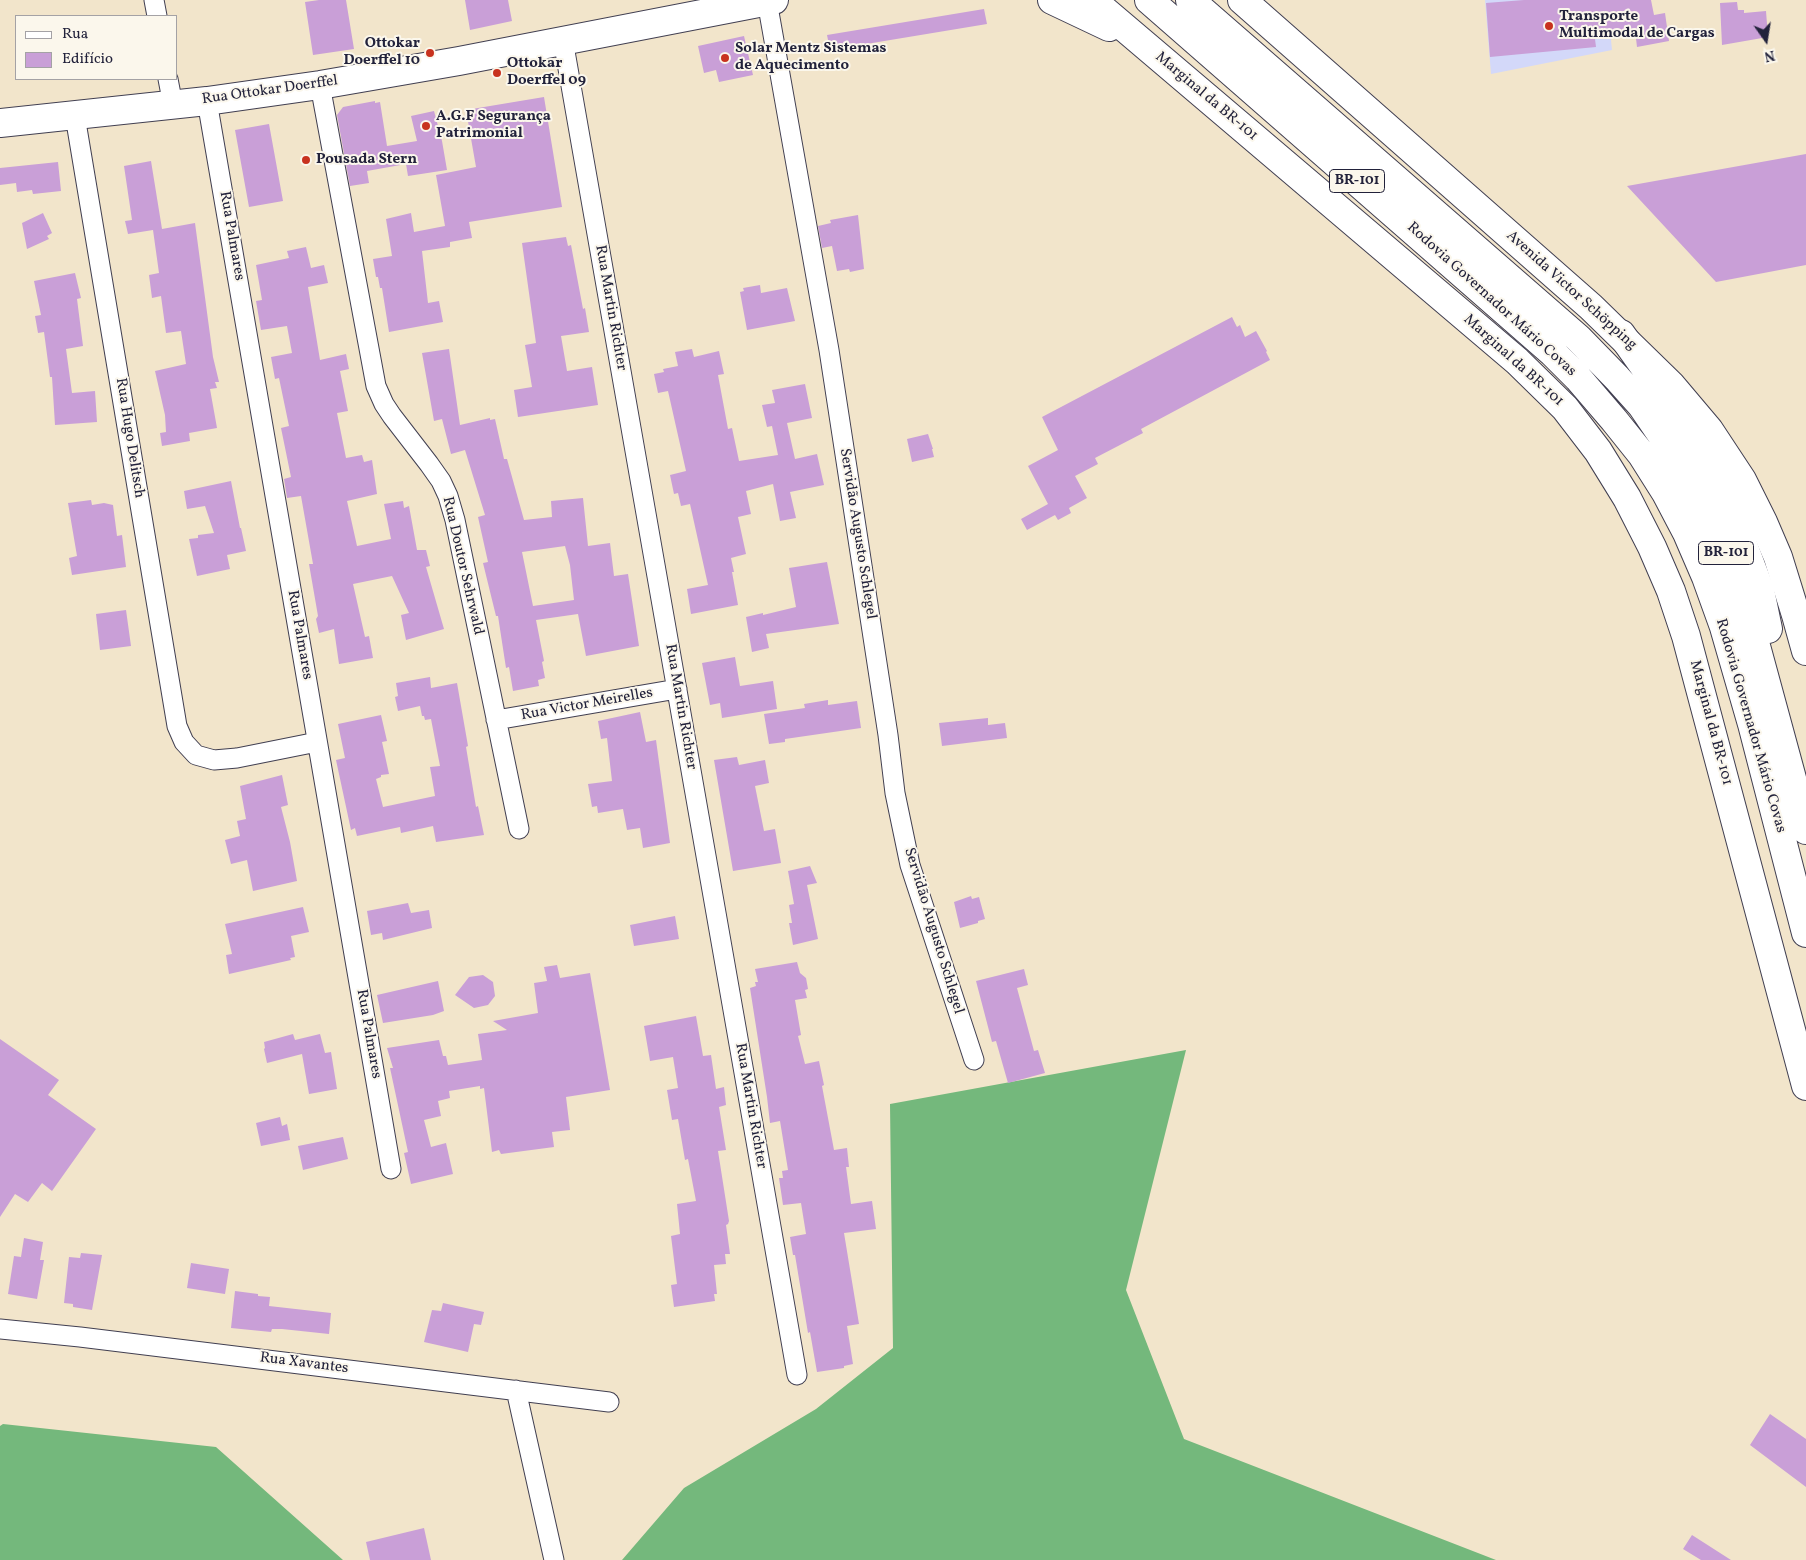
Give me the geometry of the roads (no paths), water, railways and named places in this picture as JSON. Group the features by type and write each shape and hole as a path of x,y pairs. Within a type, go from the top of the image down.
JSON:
{"main road":[{"path":"1052,0 1143,43"},
{"name":"Marginal da BR-101","path":"1092,0 1517,361 1565,408 1598,451 1628,498 1652,547 1671,591 1686,636 1806,1086"},
{"name":"Rodovia Governador Mário Covas","path":"1190,0 1578,338 1642,406 1668,444 1700,499 1726,554 1747,612 1803,817"},
{"name":"Avenida Victor Schöpping","path":"1242,0 1621,334 1671,385 1709,430 1742,480 1778,557 1806,651"},
{"path":"1268,0 1290,32 1330,77"},
{"name":"Rua Ottokar Doerffel","path":"0,123 75,116 171,92 207,101 320,85 770,1"},
{"name":"Rodovia Governador Mário Covas","path":"1155,5 1553,353 1578,378 1642,455 1666,493 1687,533 1706,577 1724,628 1752,724 1806,933"},
{"path":"1621,334 1670,403 1702,455 1727,502 1744,544 1760,590 1803,817"}],"street":[{"path":"154,0 157,15"},
{"name":"Servidão Augusto Schlegel","path":"770,1 829,350 888,735 895,793 910,865 974,1060"},
{"name":"Rua Martin Richter","path":"563,40 797,1375"},
{"name":"Rua Doutor Sehrwald","path":"320,85 376,386 384,404 429,464 448,496 455,520 519,829"},
{"name":"Rua Palmares","path":"207,101 391,1170"},
{"name":"Rua Hugo Delitsch","path":"75,116 177,726 184,742 196,755 214,760 237,758 318,742"},
{"name":"Rua Victor Meirelles","path":"496,720 677,689"},
{"name":"Rua Xavantes","path":"0,1329 80,1337 609,1402"},
{"path":"516,1390 554,1560"}],"place":[{"name":"Transporte Multimodal de Cargas","path":"1549,26"},
{"name":"Ottokar Doerffel 10","path":"430,53"},
{"name":"Solar Mentz Sistemas de Aquecimento","path":"725,58"},
{"name":"Ottokar Doerffel 09","path":"497,73"},
{"name":"A.G.F Segurança Patrimonial","path":"426,126"},
{"name":"Pousada Stern","path":"306,160"}]}
